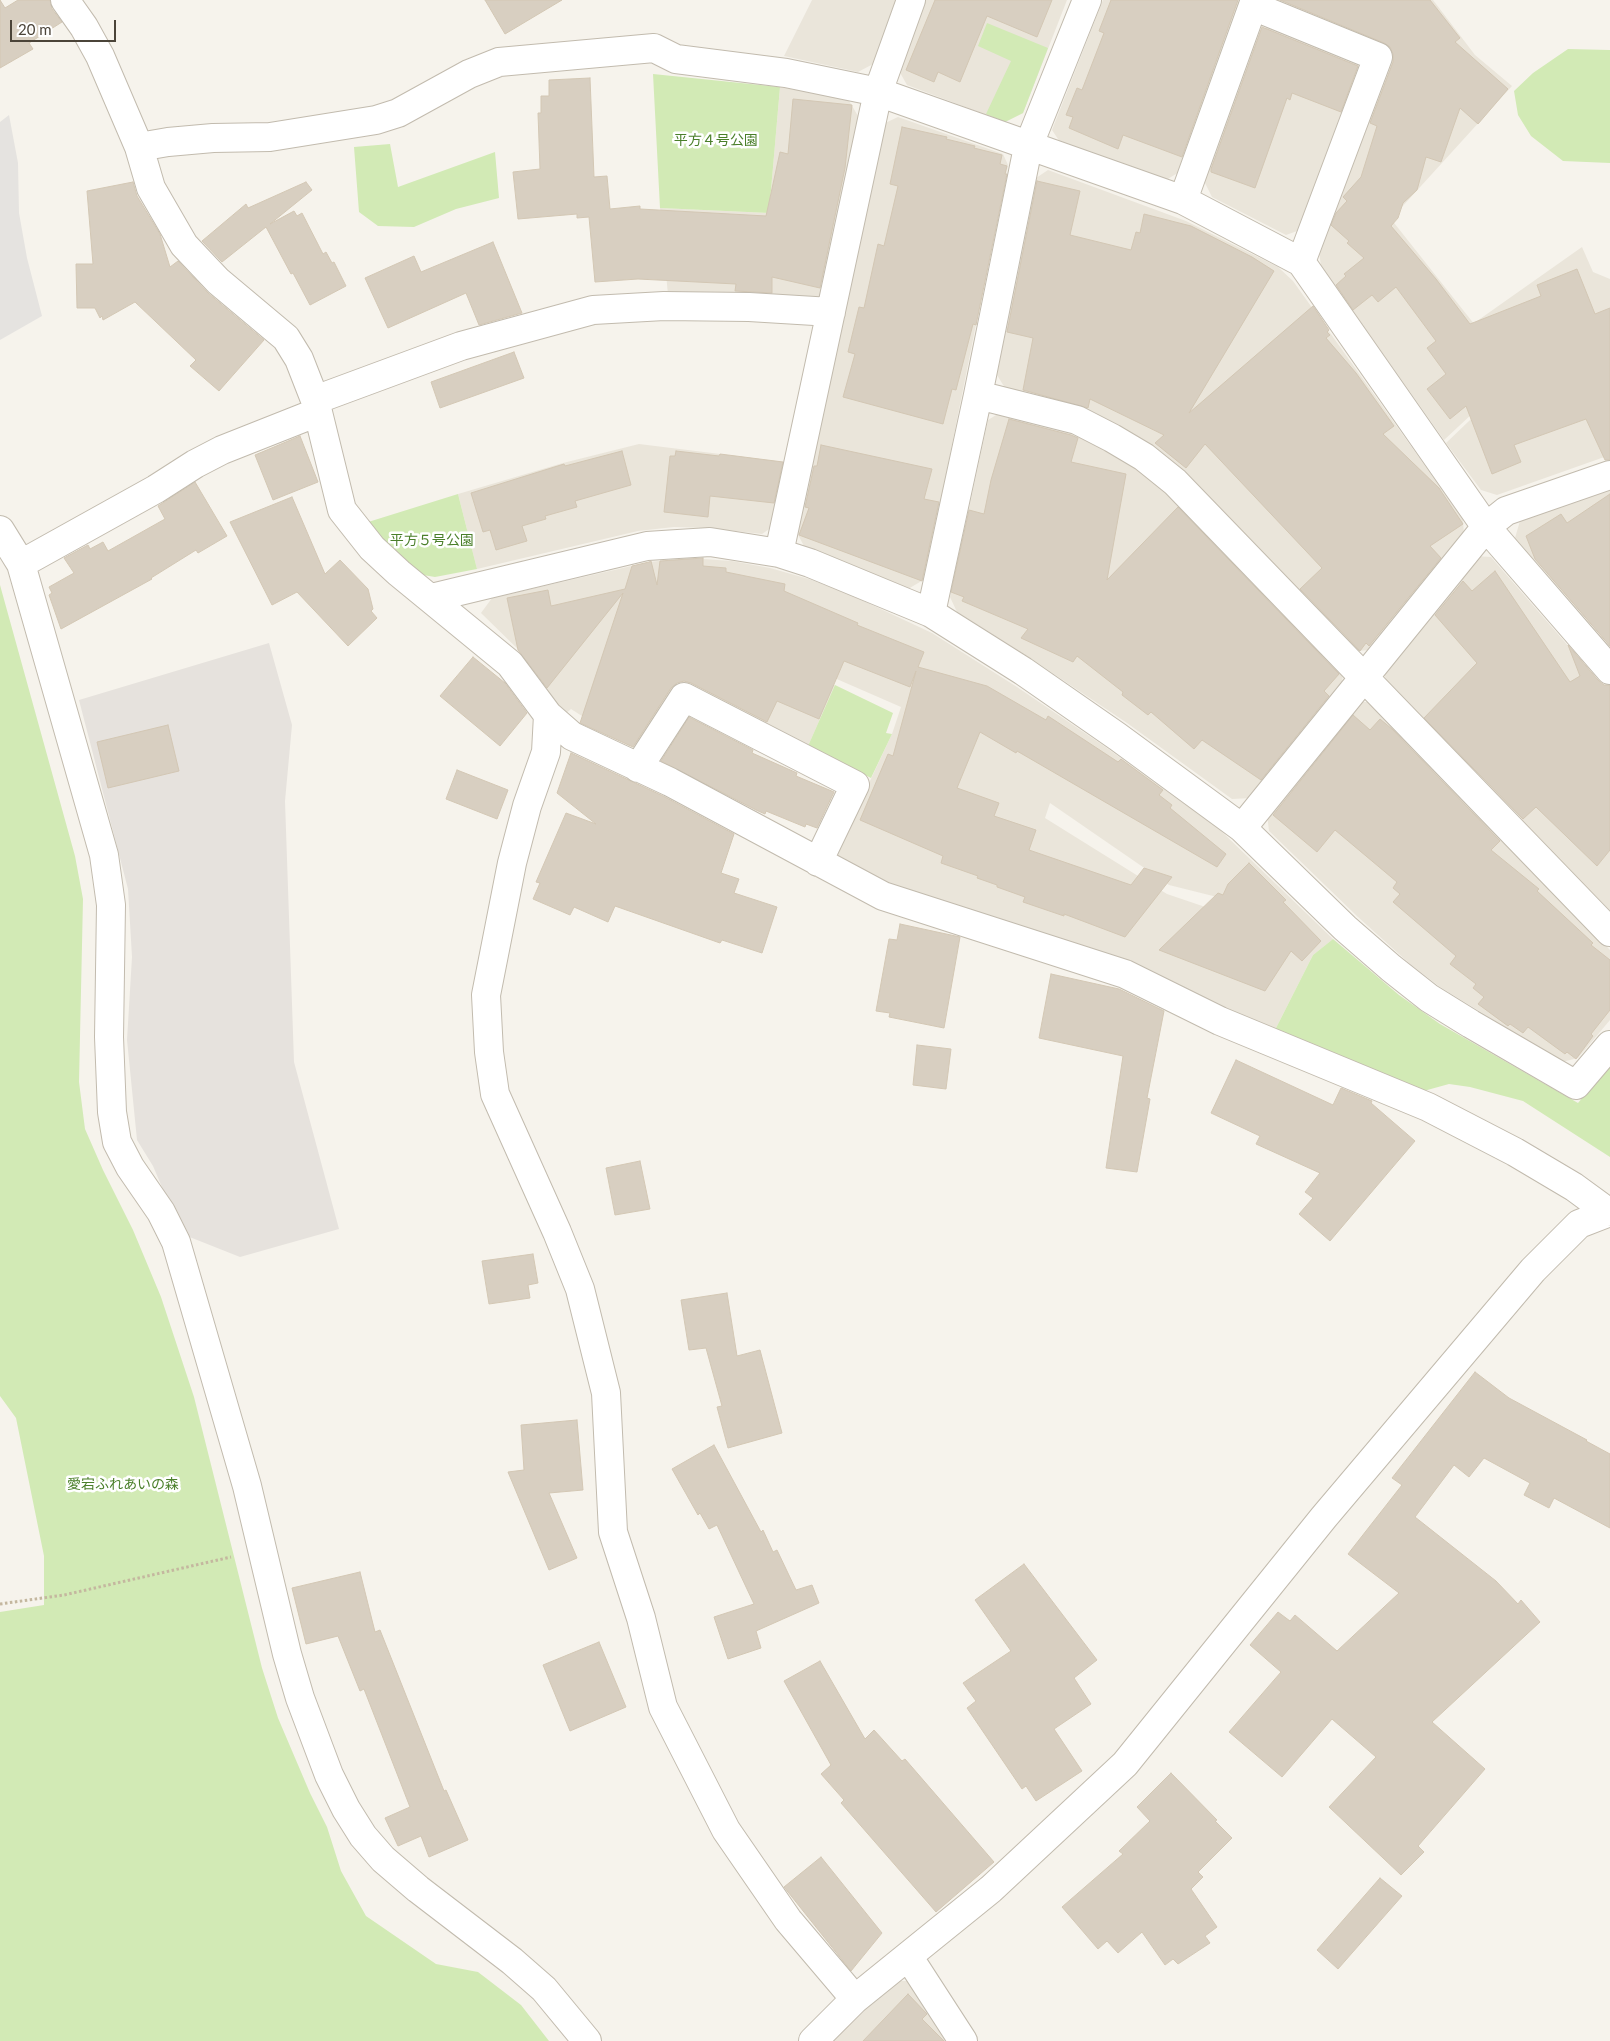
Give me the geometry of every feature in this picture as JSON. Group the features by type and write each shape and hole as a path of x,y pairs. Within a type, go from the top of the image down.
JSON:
{"street":[{"path":"65,0 84,27 100,56 139,147 151,188 184,245 218,282 286,338 299,359 317,406 342,510 372,548 399,573 510,664 548,715 572,736 670,782 883,896 1125,974 1220,1021 1428,1107 1532,1162 1574,1187 1609,1212"},
{"path":"779,553 878,92 911,0"},
{"path":"931,613 978,395 1028,146 1086,0"},
{"path":"1183,200 1254,3 1378,57 1301,262"},
{"path":"139,147 168,142 214,138 270,137 376,120 398,114 469,74 499,62 654,48 676,59 786,73 878,92 1183,200 1301,262 1486,527 1610,670"},
{"path":"21,564 222,450 317,406 462,346 593,310 664,306 739,307 831,312"},
{"path":"978,395 1076,420 1144,457 1175,482 1364,675 1610,932"},
{"path":"1242,828 1364,675 1486,527 1506,511 1610,474"},
{"path":"0,530 21,564 104,855 112,905 109,1037 112,1112 116,1142 130,1167 161,1212 176,1242 263,1549 286,1654 300,1698 329,1775 363,1836 383,1859 418,1889 512,1961 544,1989 587,2041"},
{"path":"430,598 647,546 710,542 779,553 810,563 931,613 1023,671 1118,737 1242,828 1345,928 1391,968 1429,998 1471,1024 1576,1085 1610,1045"},
{"path":"638,768 684,697 855,785 818,862"},
{"path":"548,715 546,752 527,806 512,863 486,995 489,1052 495,1094 557,1232 580,1289 606,1393 613,1532 641,1618 663,1707 726,1830 788,1920 855,1999"},
{"path":"813,2041 855,1999 991,1889 1125,1764 1324,1517 1534,1270 1580,1224 1609,1212"},
{"path":"908,1956 963,2041"}],"path":[{"path":"0,1604 64,1595 263,1549"}],"shaded area":[{"path":"812,0 898,0 875,63 858,72 784,56"},
{"path":"923,0 1067,0 1023,113 1005,122 907,85 898,69"},
{"path":"1103,0 1243,0 1181,171 1166,180 1060,142 1052,130"},
{"path":"1275,0 1433,0 1475,55 1512,86 1391,219 1486,339 1488,399 1444,440 1321,266 1318,245 1396,51 1278,5"},
{"path":"1271,26 1354,58 1361,71 1300,230 1286,235 1212,197 1203,179 1255,31"},
{"path":"780,87 848,99 858,116 824,293 812,300 668,295 660,208 769,213"},
{"path":"9,115 18,163 19,213 27,258 42,316 0,340 0,122"},
{"path":"898,117 1003,154 1008,165 925,579 908,589 804,546 796,531 883,124"},
{"path":"1048,170 1186,221 1278,267 1293,281 1463,519 1464,536 1371,650 1356,651 1193,483 1005,388 997,375 1036,178"},
{"path":"1582,247 1593,272 1610,279 1610,455 1497,495 1481,490 1446,443 1491,400 1489,338 1477,321"},
{"path":"1001,412 1068,431 1110,451 1153,480 1181,505 1343,671 1342,686 1252,798 1232,799 1127,723 957,612 950,597 988,420"},
{"path":"639,444 785,462 775,525 762,534 708,528 674,527 638,531 477,569 458,494 563,463"},
{"path":"1610,490 1610,646 1515,538 1520,521"},
{"path":"1475,556 1491,557 1610,694 1610,917 1386,683 1384,669"},
{"path":"688,558 732,561 770,568 809,579 853,596 932,633 1017,687 1104,746 1218,828 1333,939 1313,955 1274,1032 832,862 892,734 901,707 777,653 784,661 835,685 808,746 678,681 641,743 629,746 571,709 564,715 526,657 481,613 492,598 649,562","holes":["1050,803 1169,885 1217,897 1223,913 1167,894 1045,818"]},
{"path":"269,643 292,725 285,801 294,1062 339,1229 240,1257 182,1234 153,1166 137,1140 127,1040 132,957 128,889 79,700"},
{"path":"1358,702 1373,702 1610,950 1610,1020 1578,1058 1562,1062 1440,987 1410,964 1358,917 1269,831 1267,814"},
{"path":"898,1981 911,1981 954,2041 832,2041 859,2012"}],"green space":[{"path":"987,23 1048,48 1023,113 1005,122 986,114 1011,61 978,46"},
{"path":"1568,49 1610,50 1610,163 1563,161 1531,136 1518,115 1514,91 1533,73"},
{"name":"平方４号公園","path":"653,74 780,87 769,213 660,208"},
{"path":"390,144 398,187 495,152 499,198 456,209 414,227 378,226 359,212 354,147"},
{"name":"平方５号公園","path":"458,494 477,569 435,577 417,574 365,523"},
{"name":"愛宕ふれあいの森","path":"0,585 75,856 83,899 79,1082 85,1129 133,1230 161,1297 194,1397 262,1668 278,1718 310,1793 327,1827 341,1871 366,1916 436,1964 478,1972 521,2005 549,2041 0,2041 0,1612 44,1605 44,1556 16,1418 0,1396"},
{"path":"835,685 893,713 886,733 892,734 871,778 808,746"},
{"path":"1333,939 1399,995 1440,1024 1578,1103 1610,1066 1610,1157 1523,1101 1470,1087 1449,1084 1420,1092 1274,1032 1313,955"}],"building":[{"path":"0,0 5,8 18,0 50,0 52,9 62,22 29,43 33,49 0,68"},
{"path":"485,0 562,0 505,34"},
{"path":"935,0 1052,0 1037,37 987,16 960,82 938,72 934,82 906,70"},
{"path":"1111,0 1238,0 1182,157 1123,135 1118,149 1069,128 1073,117 1066,115 1077,88 1082,90 1104,33 1099,31"},
{"path":"1280,0 1430,0 1460,38 1455,42 1508,89 1478,124 1460,108 1441,162 1426,157 1417,190 1403,203 1398,218 1391,226 1436,279 1470,324 1541,296 1537,285 1577,269 1595,314 1610,308 1610,460 1605,460 1586,419 1514,445 1521,462 1492,474 1466,406 1450,419 1427,389 1446,374 1427,348 1436,341 1396,287 1378,302 1372,295 1353,310 1336,285 1346,276 1344,274 1364,258 1331,225 1336,213 1347,201 1343,197 1361,177 1377,126 1370,123 1393,62 1393,54 1390,47 1384,43"},
{"path":"1262,27 1358,66 1341,112 1292,93 1290,100 1287,98 1255,188 1211,172 1211,169"},
{"path":"590,78 594,177 607,176 610,209 640,206 640,209 766,216 780,152 788,154 793,99 852,105 845,168 820,288 772,277 772,293 735,291 736,284 638,279 595,282 589,217 577,218 577,214 518,219 513,172 540,169 538,113 541,113 541,96 549,96 549,80"},
{"path":"902,127 947,137 946,139 1002,155 1000,164 1007,166 1005,174 1007,174 976,325 973,324 956,390 952,389 943,424 843,397 855,354 848,352 859,307 864,308 878,244 884,246 898,186 890,184"},
{"path":"1037,181 1080,191 1070,235 1131,250 1136,232 1140,233 1144,214 1191,226 1252,257 1274,271 1189,413 1313,306 1329,330 1327,332 1330,335 1326,338 1356,373 1394,426 1383,434 1439,488 1463,524 1430,546 1441,558 1369,646 1366,643 1360,651 1300,589 1322,568 1205,444 1186,468 1155,443 1164,435 1090,399 1088,408 1023,390 1033,338 1007,332"},
{"path":"133,182 137,196 160,234 170,267 178,261 208,293 264,340 219,391 190,366 196,360 135,302 103,320 95,308 77,308 76,264 93,264 87,191"},
{"path":"306,182 312,190 270,224 294,211 297,216 302,213 323,254 326,252 332,263 334,262 346,286 310,305 266,227 222,262 202,241 246,204 248,208"},
{"path":"493,242 522,313 479,325 466,293 388,328 365,278 414,256 421,272"},
{"path":"514,352 524,378 440,408 431,382"},
{"path":"1009,419 1078,438 1071,462 1126,474 1107,580 1178,507 1339,674 1324,691 1329,696 1261,780 1202,740 1194,749 1151,712 1148,715 1122,695 1123,692 1077,656 1073,662 1021,638 1028,629 962,601 964,597 951,592 969,510 984,514 991,480"},
{"path":"300,436 318,482 273,500 255,455"},
{"path":"821,445 932,469 924,499 939,502 922,581 799,535 809,508 805,507 814,466 817,466"},
{"path":"622,451 631,485 575,501 577,507 545,516 546,519 522,526 527,541 496,550 490,530 483,532 471,493 564,464 565,466"},
{"path":"676,451 719,456 720,454 783,462 774,503 710,496 708,517 664,512 670,456 675,456"},
{"path":"195,482 227,536 198,553 196,550 152,579 61,629 49,595 52,593 49,587 74,573 64,558 88,545 90,549 103,542 108,551 165,519 158,506"},
{"path":"1610,494 1610,646 1535,559 1526,536 1561,514 1567,523"},
{"path":"292,497 325,574 340,560 368,589 373,609 371,611 377,618 348,646 297,592 272,605 230,522"},
{"path":"703,558 703,566 726,568 726,572 785,584 784,591 858,623 857,625 924,652 918,667 987,686 1046,720 1048,716 1118,762 1121,759 1163,790 1159,795 1172,805 1170,808 1226,854 1217,867 1017,751 1016,753 980,732 957,788 999,803 994,816 1036,830 1029,850 1131,885 1144,868 1172,877 1125,937 1064,914 1064,916 1023,902 1025,897 997,887 997,885 977,878 978,876 941,863 943,856 860,820 888,754 893,756 916,671 910,687 844,661 819,719 777,701 767,722 684,681 677,683 671,688 633,747 580,723 623,593 547,688 518,650 507,598 548,590 551,606 625,589 632,566 651,561 657,585 660,561"},
{"path":"1495,571 1570,682 1580,676 1568,645 1598,680 1604,685 1610,685 1610,850 1597,866 1536,807 1523,819 1424,718 1477,663 1435,615 1463,581 1472,591"},
{"path":"473,657 505,683 527,713 500,746 440,696"},
{"path":"1353,715 1370,730 1380,719 1392,729 1500,841 1491,850 1539,889 1537,891 1593,943 1591,945 1610,960 1610,1010 1591,1034 1593,1036 1576,1059 1567,1052 1565,1054 1528,1027 1523,1033 1510,1024 1508,1026 1478,1004 1484,997 1473,988 1476,984 1450,964 1456,956 1393,902 1400,894 1393,888 1397,882 1335,830 1317,852 1273,815"},
{"path":"689,717 753,750 752,753 797,773 796,776 834,792 817,828 806,824 805,827 766,811 765,814 661,761"},
{"path":"168,725 179,771 108,788 97,742"},
{"path":"571,753 663,796 734,834 721,873 739,879 734,893 777,907 762,953 722,940 720,943 615,906 608,922 574,907 570,915 533,899 540,883 536,882 566,813 596,824 557,793"},
{"path":"457,770 508,790 497,819 446,799"},
{"path":"1249,863 1286,900 1283,902 1321,941 1302,961 1291,951 1265,991 1159,950 1218,893 1223,895 1228,884"},
{"path":"900,924 960,937 944,1028 889,1017 890,1013 876,1011 889,939 897,940"},
{"path":"1051,974 1119,989 1164,1011 1147,1098 1150,1099 1137,1172 1106,1168 1123,1056 1039,1038"},
{"path":"917,1045 951,1049 946,1089 913,1085"},
{"path":"1236,1060 1333,1105 1341,1088 1372,1101 1371,1103 1415,1141 1330,1241 1299,1214 1313,1198 1305,1192 1320,1173 1256,1144 1260,1136 1211,1113"},
{"path":"640,1161 650,1209 615,1215 606,1168"},
{"path":"533,1254 538,1283 528,1285 530,1298 489,1304 482,1261"},
{"path":"727,1293 737,1356 760,1350 782,1433 728,1448 717,1407 722,1406 706,1348 689,1350 681,1300"},
{"path":"1475,1372 1509,1398 1610,1454 1610,1528 1554,1498 1549,1508 1524,1495 1530,1483 1484,1458 1469,1477 1454,1465 1415,1517 1496,1581 1518,1604 1521,1600 1540,1622 1432,1722 1485,1769 1418,1846 1424,1852 1401,1875 1329,1807 1376,1757 1332,1719 1282,1777 1229,1732 1281,1672 1250,1645 1278,1612 1290,1621 1295,1615 1337,1651 1399,1593 1348,1554 1402,1485 1392,1478"},
{"path":"577,1420 583,1490 549,1493 577,1558 549,1570 508,1472 524,1470 521,1425"},
{"path":"714,1445 761,1532 763,1530 773,1552 777,1550 796,1590 812,1585 819,1603 756,1631 761,1648 728,1659 714,1617 754,1604 717,1525 709,1529 700,1513 698,1515 672,1469"},
{"path":"1024,1564 1097,1660 1074,1678 1091,1704 1054,1729 1082,1771 1036,1801 1026,1786 1022,1789 967,1708 976,1701 963,1683 1011,1651 975,1600"},
{"path":"360,1572 375,1632 380,1630 444,1791 446,1790 468,1840 429,1857 421,1836 398,1846 385,1818 410,1807 364,1689 360,1691 338,1636 306,1644 292,1588"},
{"path":"599,1642 626,1707 570,1731 543,1665"},
{"path":"820,1661 865,1739 874,1730 902,1761 905,1759 994,1862 936,1912 841,1803 844,1800 821,1774 831,1765 784,1681"},
{"path":"1171,1773 1232,1838 1198,1872 1203,1877 1191,1889 1217,1927 1205,1936 1210,1943 1178,1964 1173,1959 1165,1965 1142,1932 1118,1953 1107,1941 1098,1949 1062,1907 1123,1854 1119,1851 1150,1821 1137,1807"},
{"path":"821,1857 882,1933 851,1971 784,1887"},
{"path":"1380,1878 1402,1896 1338,1969 1317,1950"},
{"path":"908,1994 927,2014 922,2019 944,2041 863,2041"}]}
